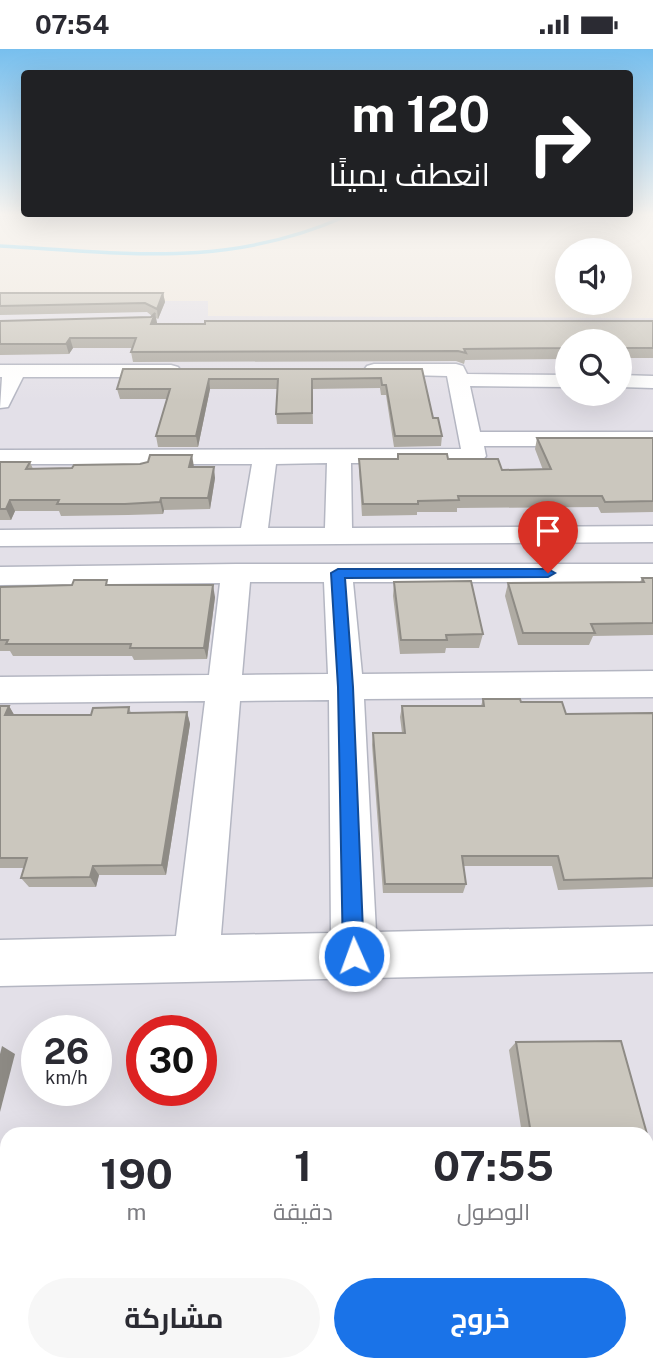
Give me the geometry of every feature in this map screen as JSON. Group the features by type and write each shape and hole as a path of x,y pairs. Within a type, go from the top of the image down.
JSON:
{"street":[{"path":"0,457 474,456 456,370 349,370"},
{"path":"0,402 7,371 189,371"},
{"path":"460,380 555,381"},
{"path":"632,381 653,382"},
{"path":"471,439 653,439"},
{"path":"253,536 265,457"},
{"path":"338,535 339,457"},
{"path":"0,538 653,534"},
{"path":"196,959 236,573"},
{"path":"338,573 346,687 354,956"},
{"path":"0,576 653,573"},
{"path":"0,690 653,684"},
{"path":"0,964 354,956 650,956"}],"shaded area":[{"path":"0,301 208,301 208,316 653,318 653,1127 0,1127"}],"building":[{"path":"0,293 163,293 157,309 145,303 0,306"},
{"path":"155,313 151,324 205,324 205,321 653,321 653,348 632,348 632,329 555,329 555,348 464,349 466,353 131,352 136,338 70,338 66,344 0,344 0,321 151,317"},
{"path":"123,369 422,369 433,418 438,418 442,436 395,436 386,385 382,385 381,378 312,379 312,413 276,414 278,379 209,379 196,436 156,436 170,389 117,389"},
{"path":"537,438 653,438 653,501 605,502 602,496 458,496 459,500 418,501 418,504 363,504 359,459 398,459 398,454 447,454 448,459 498,459 502,470 551,469"},
{"path":"150,455 192,455 189,467 214,467 208,498 161,498 160,502 125,504 57,504 59,500 10,500 6,509 0,509 0,462 30,462 26,469 72,468 74,465 140,464 148,462"},
{"path":"642,578 653,578 653,623 591,624 595,633 523,633 508,583 644,582"},
{"path":"74,580 107,580 106,585 213,585 204,648 130,648 131,644 6,644 8,640 0,640 0,587 72,585"},
{"path":"471,581 483,634 446,635 447,640 401,640 394,582"},
{"path":"483,699 562,702 566,714 653,713 653,878 564,880 558,856 462,856 466,884 385,884 373,733 405,733 402,706 484,706"},
{"path":"0,706 9,706 5,715 91,715 93,708 129,707 128,713 187,712 162,865 93,866 90,877 21,878 27,858 0,858"},
{"path":"621,1041 645,1127 530,1127 516,1042"}],"route":[{"path":"354,956 346,687 338,573 548,573"}]}
